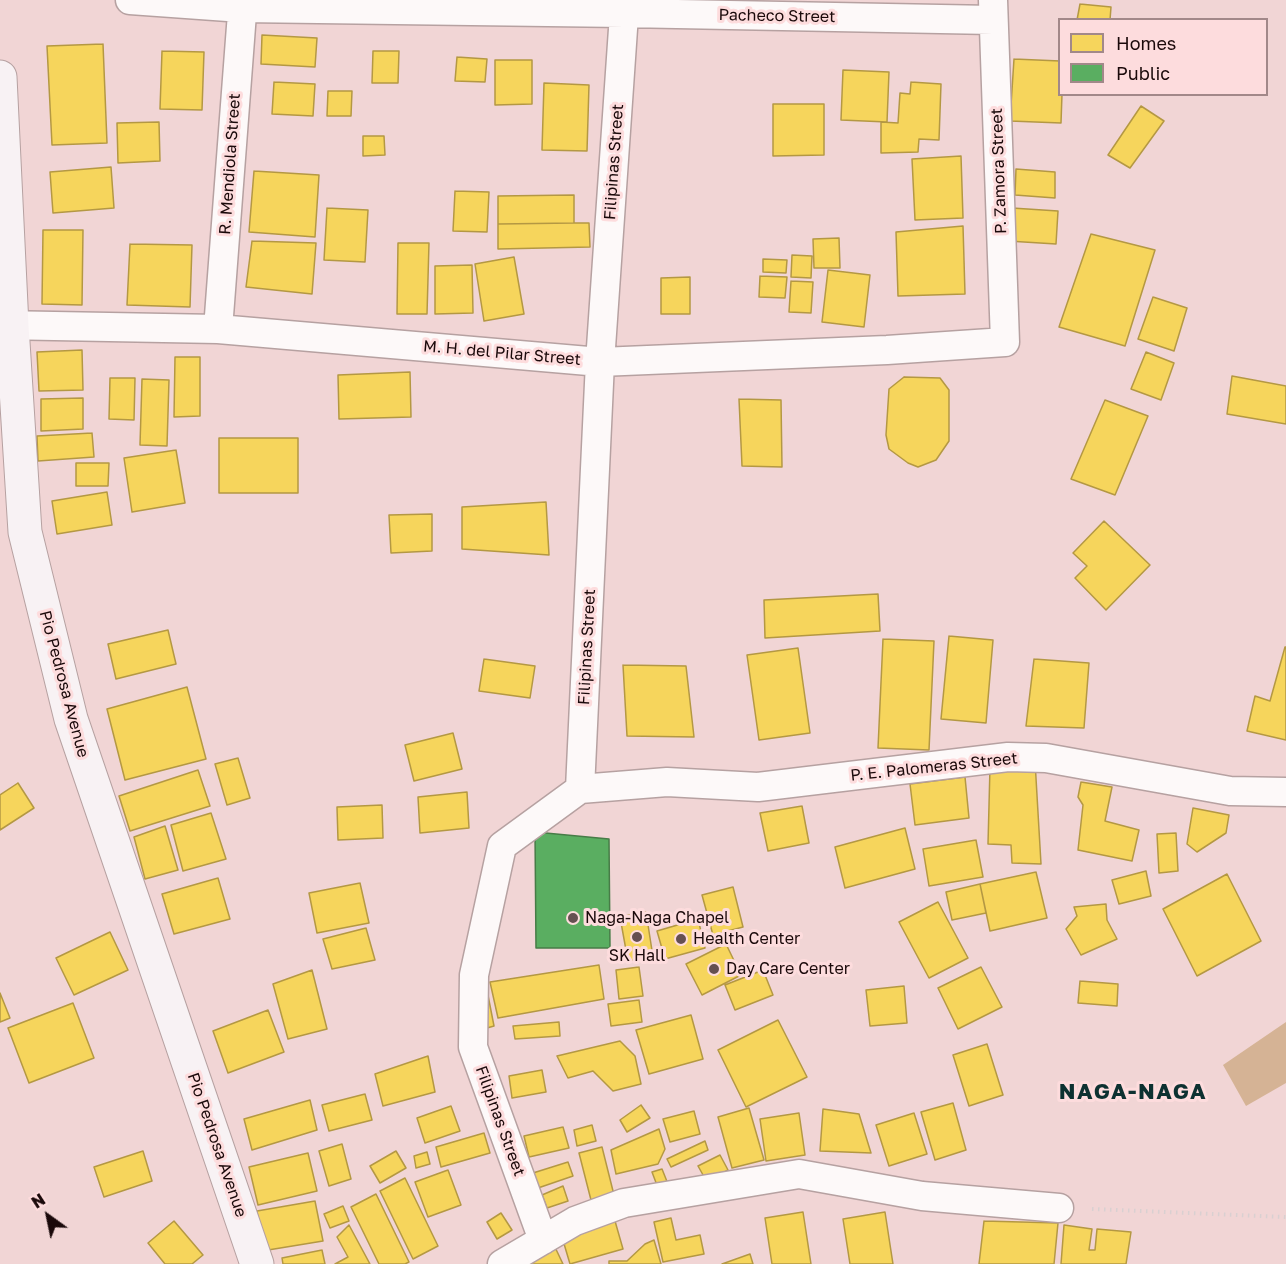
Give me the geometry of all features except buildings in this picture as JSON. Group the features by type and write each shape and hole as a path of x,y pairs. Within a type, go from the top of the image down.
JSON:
{"main road":[{"name":"Pio Pedrosa Avenue","path":"0,77 6,326 25,532 71,719 257,1264"}],"street":[{"name":"Pacheco Street","path":"130,0 243,4 993,10"},
{"name":"R. Mendiola Street","path":"218,329 243,4"},
{"name":"Filipinas Street","path":"543,1240 473,1047 474,975 502,846 580,789 600,362 624,6"},
{"name":"P. Zamora Street","path":"993,10 1005,342"},
{"name":"M. H. del Pilar Street","path":"6,326 218,329 600,362 887,350 1005,342"},
{"name":"P. E. Palomeras Street","path":"580,789 667,782 758,787 1008,757 1046,758 1230,791 1286,792"},
{"path":"502,1264 575,1221 624,1203 799,1174 922,1196 1059,1208"}],"path":[{"path":"1059,1208 1286,1217"}],"shaded area":[{"path":"1286,1022 1286,1083 1246,1106 1223,1065"}],"place":[{"name":"Naga-Naga Chapel","path":"573,918"},
{"name":"SK Hall","path":"637,937"},
{"name":"Health Center","path":"681,939"},
{"name":"Day Care Center","path":"714,969"}],"district":[{"name":"NAGA-NAGA","path":"1133,1092"}]}
